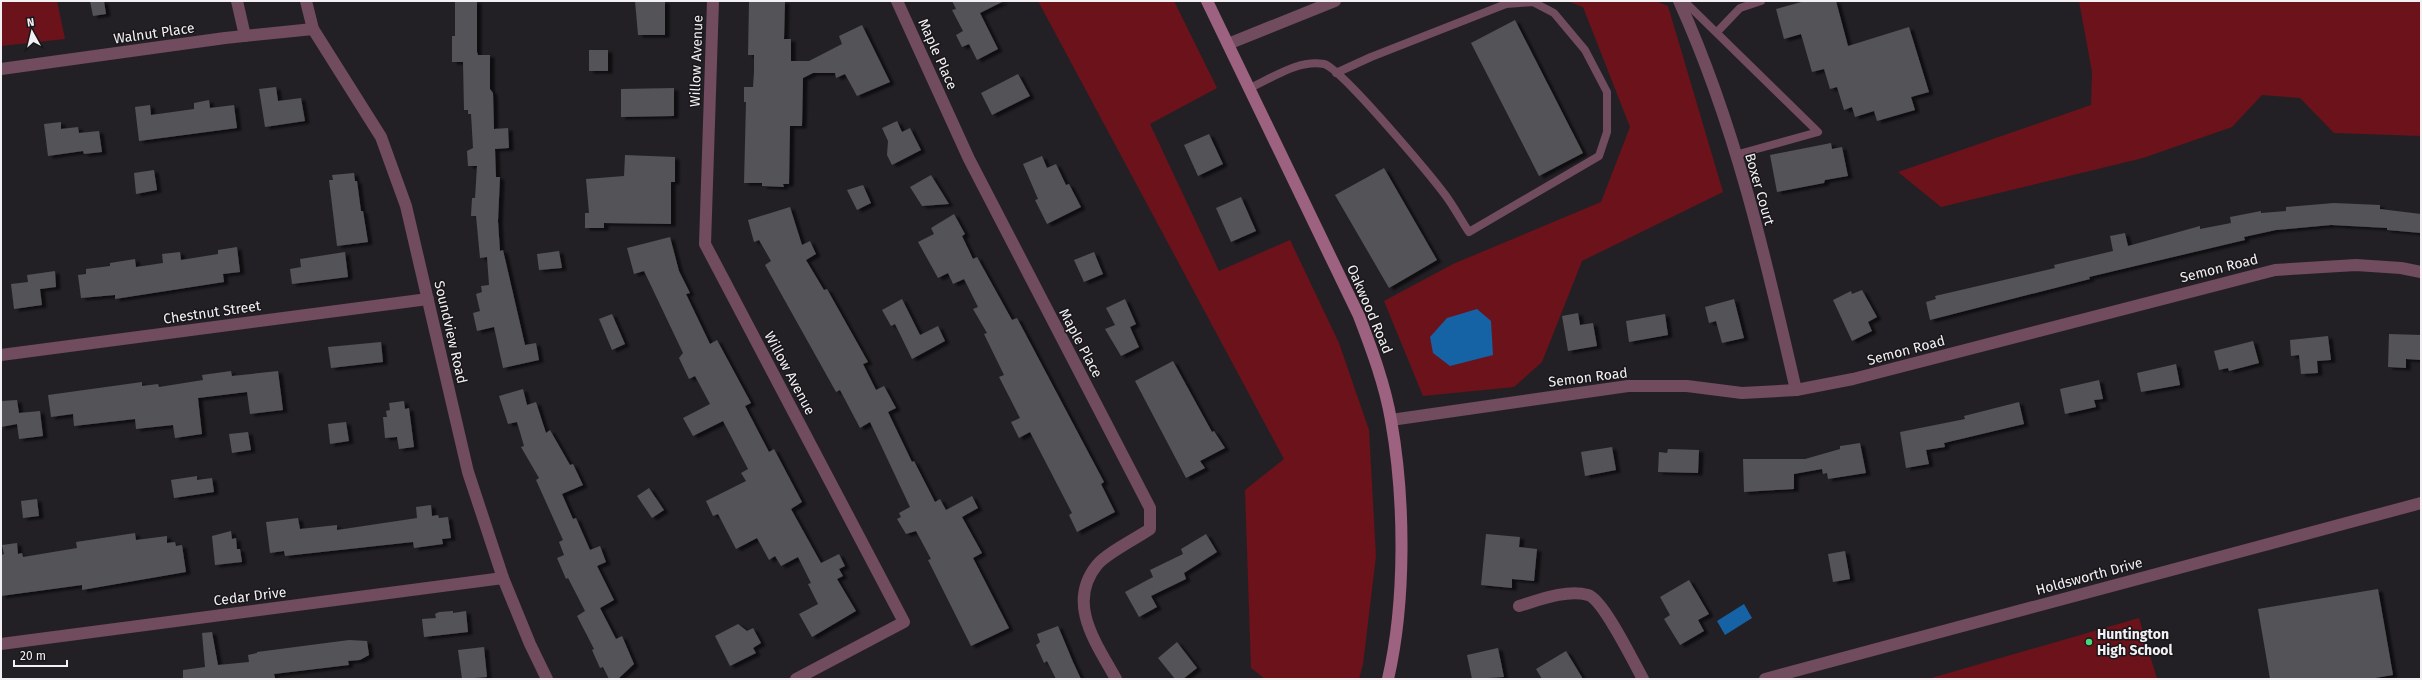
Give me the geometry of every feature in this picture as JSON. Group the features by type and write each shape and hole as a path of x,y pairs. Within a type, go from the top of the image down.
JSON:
{"main road":[{"name":"Oakwood Road","path":"1207,1 1360,316 1376,362 1391,420 1399,494 1401,578 1392,663 1388,679"}],"street":[{"path":"237,1 245,36"},
{"name":"Soundview Road","path":"306,1 312,29 381,137 406,206 468,472 504,578 530,644 547,679"},
{"name":"Willow Avenue","path":"713,1 705,244 904,622 796,679"},
{"name":"Maple Place","path":"897,1 968,159 1150,508 1150,529 1097,564 1083,587 1084,615 1116,679"},
{"path":"1228,44 1336,1"},
{"name":"Boxer Court","path":"1679,1 1696,37 1735,155 1769,272 1796,390"},
{"name":"Walnut Place","path":"1,69 245,36 312,29"},
{"name":"Semon Road","path":"1391,420 1628,386 1686,386 1742,393 1796,390 1854,379 2275,270 2356,265 2401,268 2421,272"},
{"name":"Chestnut Street","path":"1,355 428,299"},
{"name":"Holdsworth Drive","path":"1765,679 2421,503"},
{"name":"Cedar Drive","path":"1,644 504,578"},
{"path":"1519,606 1567,594 1588,595 1595,599 1622,639 1643,679"}],"lane":[{"path":"1684,1 1818,132 1735,155"},
{"path":"1717,32 1739,4 1761,1"},
{"path":"1250,88 1303,64 1326,64 1336,73 1351,85 1445,196 1469,232 1599,156 1607,132 1607,92 1585,50 1554,13 1533,2 1506,4 1371,57 1336,73"}],"shaded area":[{"path":"1,1 57,1 65,39 1,46"},
{"path":"1038,1 1174,1 1217,88 1150,124 1219,271 1290,240 1339,343 1369,430 1376,556 1363,664 1359,679 1265,679 1251,668 1245,490 1284,459"},
{"path":"1567,1 1656,1 1668,6 1723,192 1582,261 1542,362 1514,387 1423,396 1384,301 1453,264 1601,202 1630,127 1583,7"},
{"path":"2079,1 2421,1 2421,136 2334,133 2300,98 2262,95 2232,127 2143,158 1941,207 1898,172 2091,105 2092,72"},
{"name":"Huntington High School","path":"2139,618 2157,679 1928,679"}],"water":[{"path":"1477,309 1491,321 1493,355 1450,366 1433,353 1430,337 1447,318"},
{"path":"1744,604 1752,618 1725,635 1717,621"}],"building":[{"path":"90,1 104,1 106,14 93,16"},
{"path":"455,1 477,1 477,52 478,55 490,55 490,89 493,93 494,129 508,128 509,148 495,149 496,177 500,177 498,221 500,251 503,250 525,345 536,343 539,360 503,368 494,327 477,331 473,313 480,311 476,294 482,292 481,286 489,285 487,257 480,258 476,216 471,216 472,198 475,198 477,166 468,166 467,151 473,148 471,114 468,114 468,110 464,110 463,62 452,62 452,36 455,36"},
{"path":"635,1 665,1 665,35 638,35"},
{"path":"785,1 784,39 791,39 791,61 809,61 842,44 839,36 862,25 890,82 857,96 845,74 836,78 835,73 813,73 803,78 802,126 790,126 789,184 783,184 784,187 762,186 762,183 744,183 746,102 744,102 744,87 753,87 754,72 754,55 748,55 749,2"},
{"path":"952,1 1004,1 980,13 998,49 977,60 969,44 962,47 956,35 963,31 952,10 956,9"},
{"path":"1805,1 1836,1 1848,46 1909,27 1929,92 1911,97 1915,110 1877,121 1874,111 1855,117 1852,107 1844,110 1837,87 1830,89 1824,69 1812,72 1801,34 1784,39 1776,9"},
{"path":"1515,20 1583,153 1539,176 1471,43"},
{"path":"589,50 608,50 608,71 589,71"},
{"path":"1018,74 1030,96 992,115 981,93"},
{"path":"276,87 278,101 301,98 305,121 265,127 259,89"},
{"path":"674,88 674,116 621,117 621,89"},
{"path":"209,100 210,108 234,105 237,128 139,141 135,107 150,105 151,115 194,109 194,103"},
{"path":"897,121 902,132 910,128 921,150 892,165 887,155 888,141 882,128"},
{"path":"61,122 61,129 78,127 79,133 99,131 102,152 84,154 83,151 48,156 44,124"},
{"path":"1209,134 1223,164 1198,176 1184,145"},
{"path":"1831,143 1832,149 1842,147 1848,176 1825,180 1824,183 1777,192 1770,155"},
{"path":"625,155 675,157 675,182 671,182 671,224 604,223 604,228 585,228 585,213 589,213 586,179 624,176"},
{"path":"1042,156 1047,168 1056,164 1066,185 1069,184 1081,207 1047,224 1035,200 1038,199 1023,164"},
{"path":"1384,168 1437,260 1389,288 1335,195"},
{"path":"154,170 157,190 136,194 134,173"},
{"path":"354,173 355,181 357,181 361,211 363,211 368,242 337,246 329,180 333,180 332,175"},
{"path":"931,175 949,204 922,206 910,187"},
{"path":"863,185 871,203 857,210 847,190"},
{"path":"1241,197 1256,231 1231,242 1216,208"},
{"path":"2334,203 2380,205 2380,209 2421,214 2421,233 2387,230 2387,228 2331,225 2276,230 2244,237 2245,240 2089,277 2090,279 1930,320 1926,302 1936,299 1935,296 2055,268 2054,265 2113,251 2110,236 2125,233 2128,246 2200,226 2200,229 2231,223 2230,217 2261,211 2261,213 2286,211 2286,207"},
{"path":"790,207 802,245 810,241 816,254 806,260 824,290 827,289 868,362 863,364 876,390 884,386 896,408 888,412 912,462 914,461 935,502 940,499 946,510 972,496 978,508 962,517 982,553 973,558 1009,628 971,646 928,560 931,559 916,531 906,534 897,519 901,517 899,513 910,507 870,422 860,428 840,390 836,392 765,265 771,261 759,240 754,242 748,220"},
{"path":"954,214 965,234 962,236 973,259 977,257 1012,320 1017,318 1104,482 1101,484 1115,512 1077,532 1069,515 1072,513 1030,432 1019,438 1011,422 1020,418 999,377 1004,375 984,334 987,333 973,309 978,307 964,279 953,284 948,273 938,278 918,242 934,234 931,228"},
{"path":"670,237 679,271 690,293 686,294 710,344 717,340 751,403 745,406 769,452 774,449 802,502 791,509 821,563 839,554 845,566 839,569 843,576 837,579 856,611 812,637 799,614 818,604 808,584 811,583 798,557 781,566 775,556 769,560 757,538 736,549 718,514 713,516 706,501 746,481 741,473 748,469 723,421 693,436 683,418 710,404 695,376 689,379 679,358 683,353 644,271 634,274 627,248"},
{"path":"237,247 240,272 223,274 224,282 115,299 115,295 81,298 78,275 86,274 86,269 110,266 110,263 135,259 136,267 163,263 162,254 180,252 181,260 218,254 218,250"},
{"path":"559,251 562,268 539,270 537,254"},
{"path":"345,252 348,277 292,284 290,269 301,267 300,259"},
{"path":"1094,252 1103,274 1084,282 1074,260"},
{"path":"55,271 56,287 40,289 42,305 14,309 11,284 28,282 27,275"},
{"path":"1862,290 1877,317 1868,322 1872,331 1852,341 1833,300 1851,291 1852,294"},
{"path":"902,299 920,335 938,326 945,341 912,359 895,324 891,326 882,310"},
{"path":"1125,299 1136,324 1130,327 1139,347 1121,356 1105,329 1115,325 1106,308"},
{"path":"1734,299 1744,338 1722,343 1716,321 1709,323 1705,307"},
{"path":"1578,313 1580,325 1593,323 1597,346 1568,351 1562,316"},
{"path":"612,314 625,344 612,350 599,319"},
{"path":"1665,314 1668,335 1629,342 1626,321"},
{"path":"2389,334 2421,335 2421,360 2406,359 2406,368 2388,367"},
{"path":"2328,336 2331,360 2317,361 2318,373 2301,374 2299,355 2291,356 2290,340"},
{"path":"2253,341 2259,363 2229,371 2228,368 2219,370 2214,351"},
{"path":"381,342 383,362 331,368 328,347"},
{"path":"1173,361 1212,432 1214,431 1225,448 1200,461 1205,468 1186,478 1135,381"},
{"path":"2176,364 2180,385 2141,392 2137,373"},
{"path":"231,371 232,376 278,371 283,410 250,414 247,392 198,398 202,434 175,438 173,425 136,429 135,419 74,426 73,414 51,417 48,395 142,382 142,386 158,384 159,387 203,380 202,375"},
{"path":"2099,380 2103,399 2094,400 2096,407 2065,414 2060,389"},
{"path":"523,389 527,405 536,402 546,433 550,430 570,465 573,464 583,485 562,494 573,519 576,518 590,550 600,546 606,562 597,566 614,600 600,608 616,639 622,636 634,664 618,679 609,679 603,667 600,668 592,650 594,649 577,616 585,611 568,578 566,579 557,558 564,555 559,542 563,540 536,480 539,478 521,447 524,446 517,422 508,424 499,396"},
{"path":"17,400 19,413 40,411 43,436 19,439 17,424 1,427 1,401"},
{"path":"404,401 405,409 409,408 414,447 399,449 397,437 385,438 383,417 387,417 386,411 390,410 389,403"},
{"path":"2019,402 2024,424 1944,443 1945,447 1926,450 1929,464 1906,468 1900,432 1965,419 1964,416"},
{"path":"346,422 349,441 330,444 328,424"},
{"path":"248,432 251,450 232,453 229,434"},
{"path":"1860,443 1866,473 1828,479 1827,473 1823,474 1822,469 1794,474 1794,489 1744,492 1743,459 1805,459 1840,449 1840,446"},
{"path":"1612,447 1616,470 1585,476 1581,452"},
{"path":"1668,449 1699,450 1698,473 1658,472 1659,452 1667,453"},
{"path":"197,476 197,480 212,478 214,492 174,498 171,480"},
{"path":"649,488 664,510 652,518 637,496"},
{"path":"37,499 39,516 23,518 21,501"},
{"path":"431,505 432,516 438,515 439,518 448,517 451,538 442,539 443,544 414,548 413,542 285,556 284,551 270,553 266,522 298,518 300,529 337,525 337,530 417,518 416,507"},
{"path":"231,531 232,539 236,538 237,549 240,549 242,562 215,565 212,536"},
{"path":"135,533 136,540 167,536 167,543 175,542 176,546 182,545 186,572 82,590 82,585 1,596 1,555 4,554 2,545 17,543 18,554 22,553 23,557 77,548 76,542"},
{"path":"1206,534 1217,552 1184,573 1186,579 1151,596 1157,607 1139,617 1125,592 1153,577 1150,570 1183,554 1181,549"},
{"path":"1486,534 1520,537 1519,547 1537,549 1534,581 1512,579 1512,588 1481,585"},
{"path":"1845,551 1850,579 1833,582 1828,554"},
{"path":"1689,580 1709,614 1698,620 1704,631 1680,645 1664,619 1670,615 1660,597"},
{"path":"2378,589 2393,675 2369,679 2270,679 2258,609"},
{"path":"453,611 453,613 466,611 468,632 424,637 422,619 436,618 435,614 439,612"},
{"path":"738,624 747,631 753,628 761,643 753,648 756,653 730,666 715,636"},
{"path":"1058,626 1081,679 1056,679 1047,661 1044,663 1036,645 1040,642 1037,634"},
{"path":"212,632 218,665 249,662 248,655 257,652 349,640 367,641 369,655 360,660 348,661 349,665 274,674 275,678 183,679 183,670 205,667 202,633"},
{"path":"1177,642 1197,668 1183,679 1175,679 1158,658"},
{"path":"484,647 487,677 462,679 458,650"},
{"path":"1498,648 1504,677 1472,679 1467,655"},
{"path":"1566,651 1583,679 1542,679 1536,669"}],"place":[{"name":"Huntington High School","path":"2089,642"}]}
